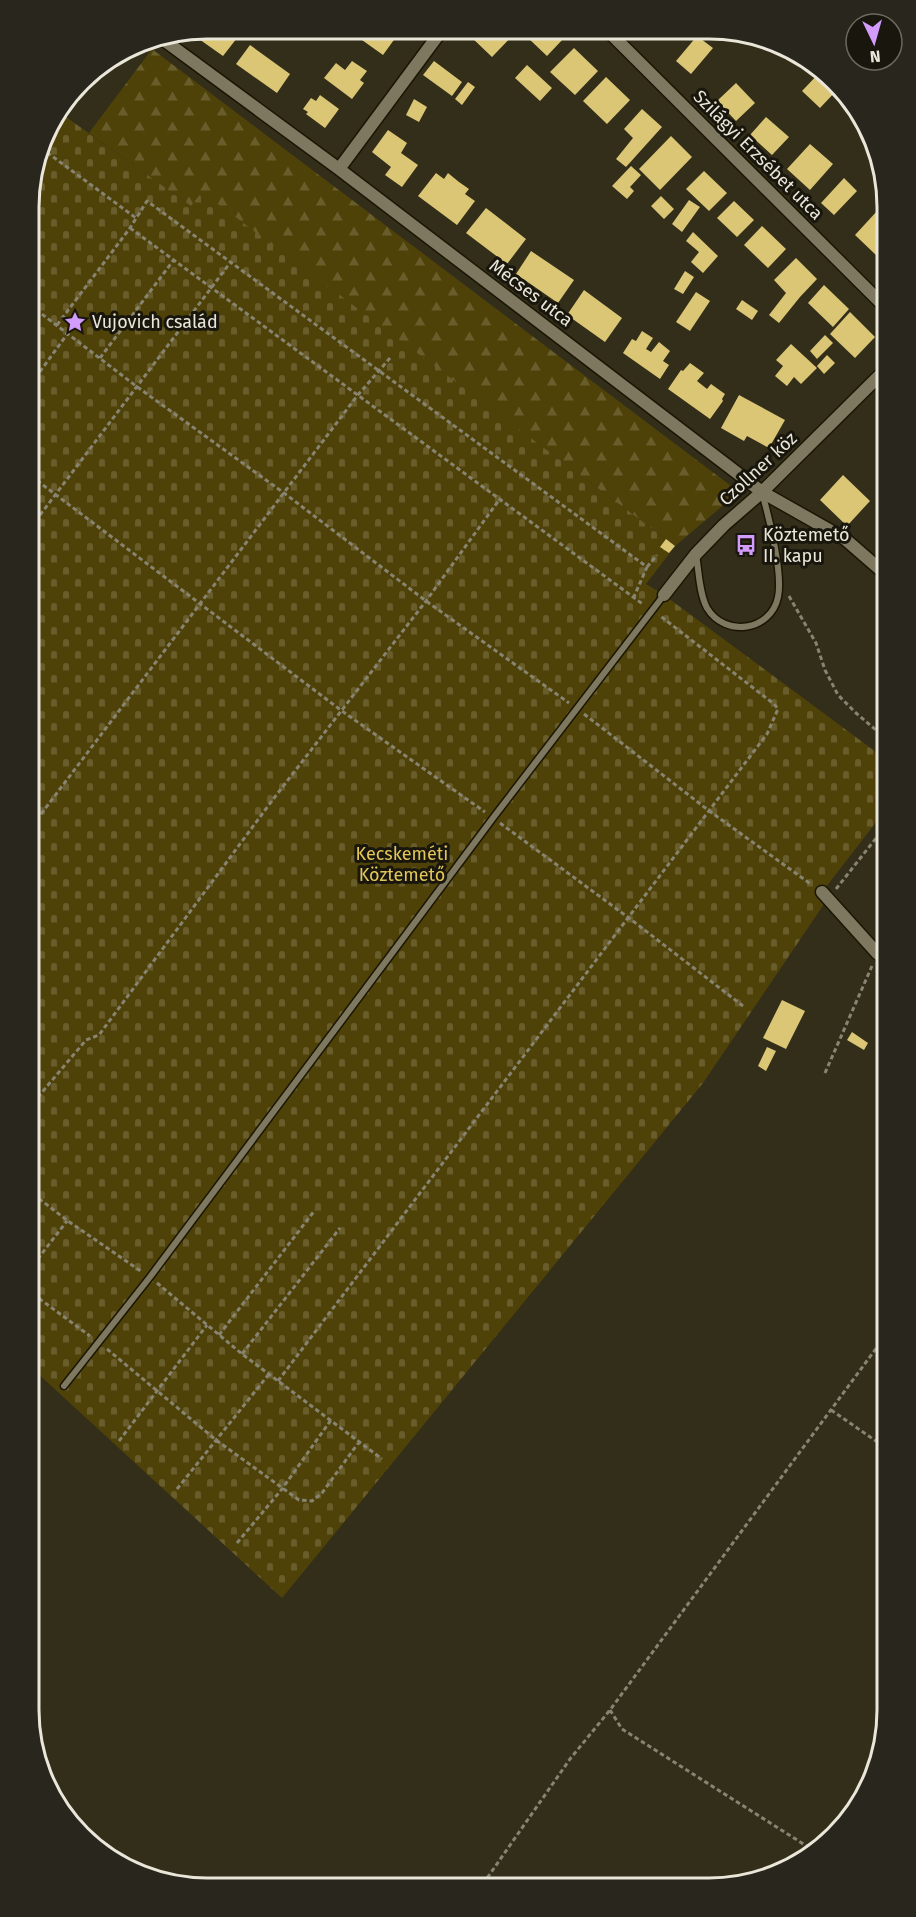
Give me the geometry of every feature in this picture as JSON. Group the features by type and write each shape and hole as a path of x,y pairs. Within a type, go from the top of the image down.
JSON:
{"street":[{"path":"339,169 435,39"},
{"name":"Szilágyi Erzsébet utca","path":"616,39 877,299"},
{"name":"Mécses utca","path":"168,44 339,169 762,492 845,539 877,567"},
{"name":"Czollner köz","path":"664,595 696,554 724,525 762,492 877,378"},
{"path":"822,892 877,952"}],"lane":[{"path":"696,554 704,601 714,617 730,626 748,627 765,619 776,604 779,586 771,524 762,492"},
{"path":"64,1386 150,1277 664,595"}],"path":[{"path":"48,153 136,219"},
{"path":"57,325 130,228 147,201 647,567"},
{"path":"130,228 633,599 652,610 778,709 766,734 278,1381"},
{"path":"100,358 173,261"},
{"path":"39,516 230,263"},
{"path":"39,312 426,601 577,709 708,810 822,892 838,889 877,837"},
{"path":"39,373 68,333"},
{"path":"39,817 357,396 390,358"},
{"path":"39,482 342,711 494,818 743,1006"},
{"path":"39,1096 86,1040 99,1035 264,811 426,601 500,500"},
{"path":"633,599 647,567 657,555"},
{"path":"779,586 793,600 816,643 825,670 838,695 877,730"},
{"path":"825,1073 877,964"},
{"path":"39,1199 150,1277 242,1354 382,1459"},
{"path":"219,1335 315,1210"},
{"path":"39,1257 68,1221"},
{"path":"242,1354 340,1228"},
{"path":"39,1298 98,1341 216,1440 299,1500 312,1501 322,1493 359,1442"},
{"path":"119,1442 207,1325"},
{"path":"487,1878 570,1759 610,1710 877,1347"},
{"path":"177,1489 268,1374"},
{"path":"831,1410 877,1442"},
{"path":"237,1543 282,1489 331,1420"},
{"path":"610,1710 622,1728 807,1846"}],"green space":[{"path":"152,49 739,492 675,546 202,193 192,207 89,133"},
{"name":"Kecskeméti Köztemető","path":"65,116 191,206 202,192 675,546 646,584 877,753 877,821 822,892 816,896 824,904 703,1083 282,1598 39,1375 39,196 45,163 56,132"}],"building":[{"path":"199,39 236,39 223,56"},
{"path":"361,39 395,39 383,55"},
{"path":"473,39 509,39 492,57"},
{"path":"529,39 563,39 547,56"},
{"path":"694,39 701,39 713,48 691,74 676,61"},
{"path":"250,45 290,74 277,93 236,64"},
{"path":"574,48 598,71 575,95 550,72"},
{"path":"352,61 367,71 360,80 364,83 352,99 324,78 336,63 345,70"},
{"path":"434,61 462,82 452,96 423,75"},
{"path":"527,65 552,88 540,101 515,78"},
{"path":"606,77 630,100 607,124 583,101"},
{"path":"815,77 833,94 820,108 802,91"},
{"path":"468,82 475,87 462,105 455,99"},
{"path":"736,83 755,103 736,121 717,101"},
{"path":"320,95 339,109 325,128 306,114 308,112 303,109 311,98 316,101"},
{"path":"414,99 427,107 419,122 406,115"},
{"path":"642,109 662,127 626,167 616,159 633,138 624,129"},
{"path":"766,117 789,137 772,155 750,135"},
{"path":"388,130 407,143 401,153 418,165 402,187 385,175 391,167 372,152"},
{"path":"671,136 692,157 660,190 639,169"},
{"path":"810,144 833,164 810,190 787,169"},
{"path":"631,166 641,175 630,187 634,191 627,199 612,186"},
{"path":"704,171 727,193 709,211 686,189"},
{"path":"436,173 444,179 448,173 469,189 465,194 475,201 457,225 418,196"},
{"path":"844,178 857,191 834,215 821,203"},
{"path":"661,196 674,209 664,219 651,206"},
{"path":"689,200 700,207 682,232 672,224"},
{"path":"734,201 754,220 737,237 717,218"},
{"path":"486,208 526,239 507,264 466,233"},
{"path":"877,211 877,256 855,235"},
{"path":"762,226 786,249 768,268 744,245"},
{"path":"693,232 718,256 703,273 691,262 699,252 686,241"},
{"path":"531,251 574,280 558,303 516,274"},
{"path":"796,258 817,279 779,323 769,315 786,293 774,280"},
{"path":"685,271 694,277 683,294 674,289"},
{"path":"824,285 849,309 833,327 808,303"},
{"path":"584,290 622,318 605,342 567,315"},
{"path":"696,292 710,301 690,331 676,322"},
{"path":"742,300 758,311 752,320 736,309"},
{"path":"850,312 875,337 855,358 830,334"},
{"path":"642,331 653,338 646,349 651,352 659,342 670,351 663,361 669,365 660,379 623,353 632,339 636,341"},
{"path":"825,335 833,343 817,359 810,351"},
{"path":"791,344 817,368 801,384 794,377 787,386 775,376 783,366 776,360"},
{"path":"827,355 835,363 824,374 817,366"},
{"path":"690,363 704,373 697,381 707,389 711,384 725,394 723,401 710,419 668,389 681,370 683,371"},
{"path":"739,395 785,420 769,448 747,436 744,441 721,428"},
{"path":"843,475 870,501 847,526 820,500"},
{"path":"666,539 675,546 669,553 660,547"},
{"path":"782,1000 805,1011 786,1049 763,1038"},
{"path":"852,1032 868,1043 864,1050 847,1040"},
{"path":"767,1047 776,1051 766,1071 758,1066"}],"place":[{"name":"Vujovich család","path":"75,322"},
{"name":"Köztemető II. kapu","path":"746,545"}]}
